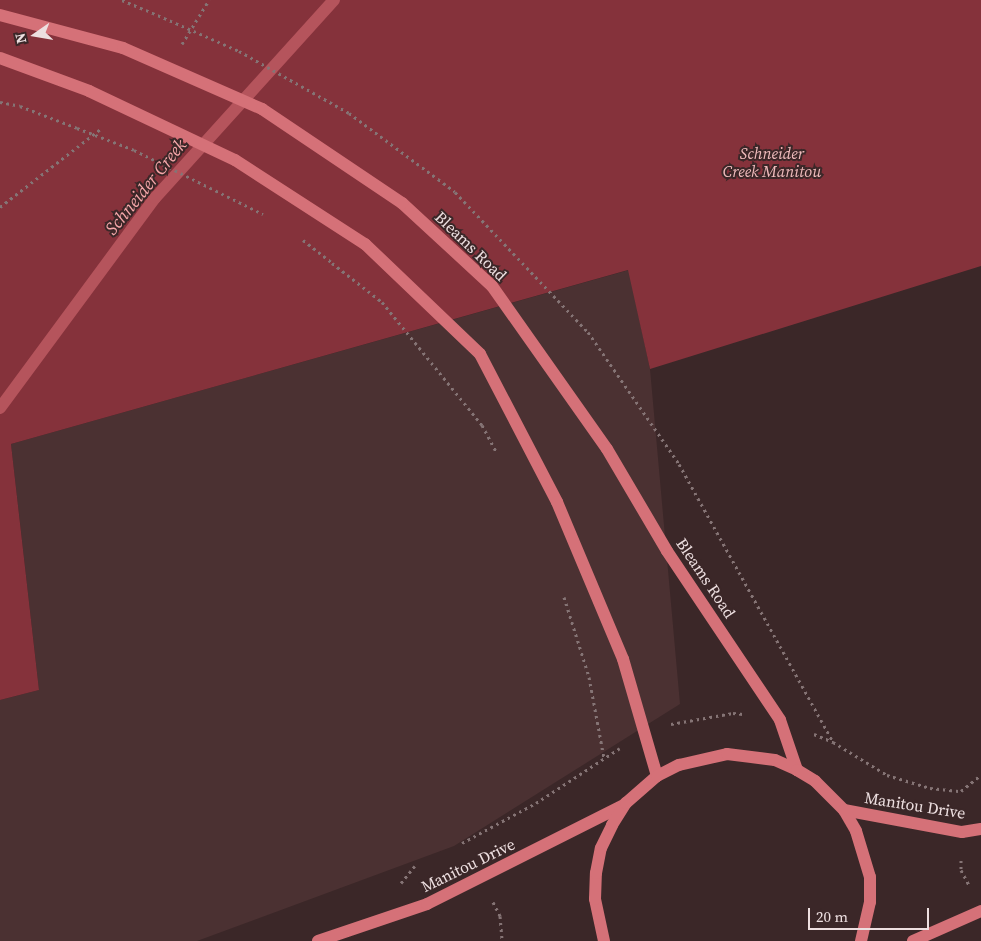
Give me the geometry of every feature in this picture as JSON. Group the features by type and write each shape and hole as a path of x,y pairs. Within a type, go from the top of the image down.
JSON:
{"main road":[{"name":"Bleams Road","path":"0,15 123,48 262,109 402,203 492,286 607,449 667,551 780,720 797,770"},
{"path":"0,58 89,92 235,160 365,244 480,354 556,502 623,659 657,776"},
{"path":"604,941 595,899 596,873 601,848 626,803 657,776 679,765 726,754 759,757 797,770 815,781 844,810 865,853 870,878 870,902 861,941"},
{"name":"Manitou Drive","path":"318,941 426,904 626,803"},
{"name":"Manitou Drive","path":"844,810 962,832 981,829"},
{"path":"913,941 981,911"}],"path":[{"path":"122,0 239,51 349,113 455,192 588,332 679,464 833,742"},
{"path":"0,102 20,106 134,150 264,214"},
{"path":"296,234 382,302 482,425 500,458"},
{"path":"564,595 589,677 604,758"},
{"path":"961,791 981,775"},
{"path":"961,854 961,870 971,890"},
{"path":"493,902 500,916 502,940"}],"shaded area":[{"path":"629,270 650,369 680,704 454,846 197,941 0,941 0,700 39,690 11,444"}],"green space":[{"name":"Schneider Creek Manitou","path":"0,0 981,0 981,266 650,369 628,270 11,444 39,690 0,700"}],"waterway":[{"name":"Schneider Creek","path":"0,408 155,198 334,0"}]}
